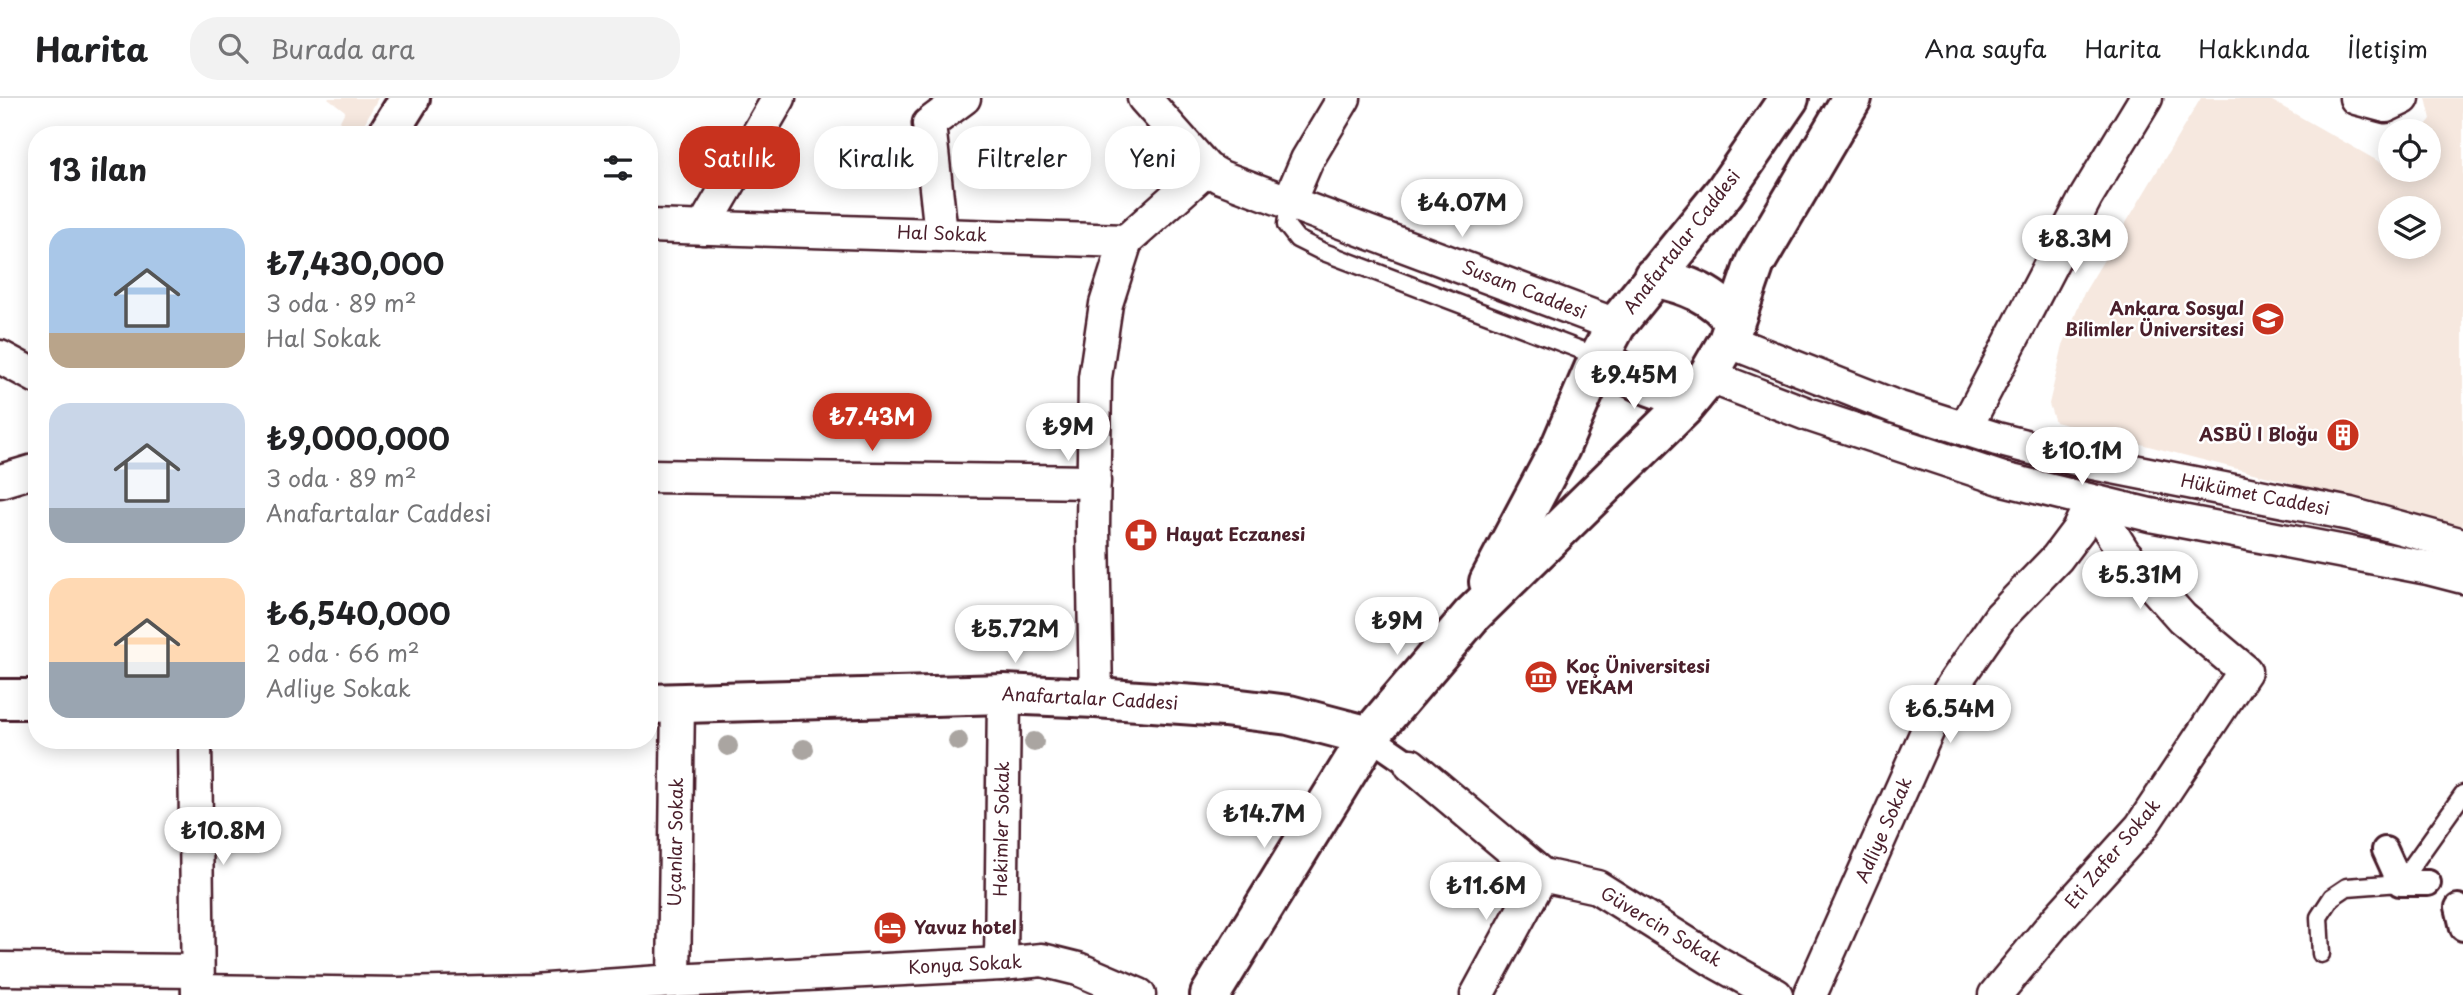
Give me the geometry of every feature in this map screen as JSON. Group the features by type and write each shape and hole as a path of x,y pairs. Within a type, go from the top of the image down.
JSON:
{"main road":[{"path":"393,126 410,98"},
{"name":"Anafartalar Caddesi","path":"1471,616 1560,448 1608,341 1653,277 1726,191 1789,98"},
{"name":"Anafartalar Caddesi","path":"664,703 1004,694 1096,698 1224,707 1289,715 1369,736 1471,616 1700,386 1731,332 1755,263 1852,98"},
{"path":"1653,277 1682,284 1726,309 1731,332"},
{"path":"1608,341 1646,384 1677,395 1700,386"},
{"path":"0,699 28,699"},
{"path":"1210,995 1369,736"}],"street":[{"path":"703,228 779,98"},
{"path":"941,234 929,124 964,98"},
{"name":"Susam Caddesi","path":"1144,98 1207,169 1221,177 1289,202 1608,341"},
{"path":"1289,202 1307,160 1344,98"},
{"path":"1965,429 2086,197 2146,98"},
{"path":"2356,98 2386,106 2403,98"},
{"path":"1096,698 1095,378 1105,304 1126,241 1207,169"},
{"name":"Hal Sokak","path":"658,226 1126,241"},
{"name":"Hükümet Caddesi","path":"1731,332 1896,407 1965,429 2088,462 2350,514 2463,545"},
{"path":"0,357 28,372"},
{"path":"1700,386 1807,414 2003,479 2092,502 2428,568 2463,578"},
{"path":"0,481 28,473"},
{"path":"658,476 1094,482"},
{"name":"Eti Zafer Sokak","path":"1995,995 2056,921 2141,827 2245,671 2182,618 2124,553 2092,502"},
{"name":"Adliye Sokak","path":"1810,995 1934,716 2000,617 2057,558 2078,530 2092,502"},
{"name":"Hekimler Sokak","path":"1001,964 1004,694"},
{"name":"Uçanlar Sokak","path":"664,703 674,981"},
{"path":"1369,736 1411,765"},
{"path":"195,749 198,986"},
{"name":"Güvercin Sokak","path":"1411,765 1542,874 1597,887 1776,995"},
{"path":"2385,850 2400,883 2428,883"},
{"path":"1477,995 1542,874"},
{"name":"Konya Sokak","path":"0,969 198,986 398,994 533,993 674,981 1042,960 1077,970 1139,995"}],"lane":[{"path":"2321,954 2319,917 2332,897 2347,887 2400,883 2463,794"}],"shaded area":[{"path":"328,98 378,98 363,126 338,126 345,111"},
{"name":"Ankara Sosyal Bilimler Üniversitesi","path":"2201,98 2267,98 2378,161 2378,182 2441,182 2441,119 2431,119 2426,98 2463,98 2463,527 2055,422 2049,404 2063,345 2084,293"}],"place":[{"name":"Ankara Sosyal Bilimler Üniversitesi","path":"2268,319"},
{"name":"ASBÜ I Bloğu","path":"2343,435"},
{"name":"Hayat Eczanesi","path":"1141,535"},
{"name":"Koç Üniversitesi VEKAM","path":"1541,677"},
{"name":"Yavuz hotel","path":"890,928"}]}
